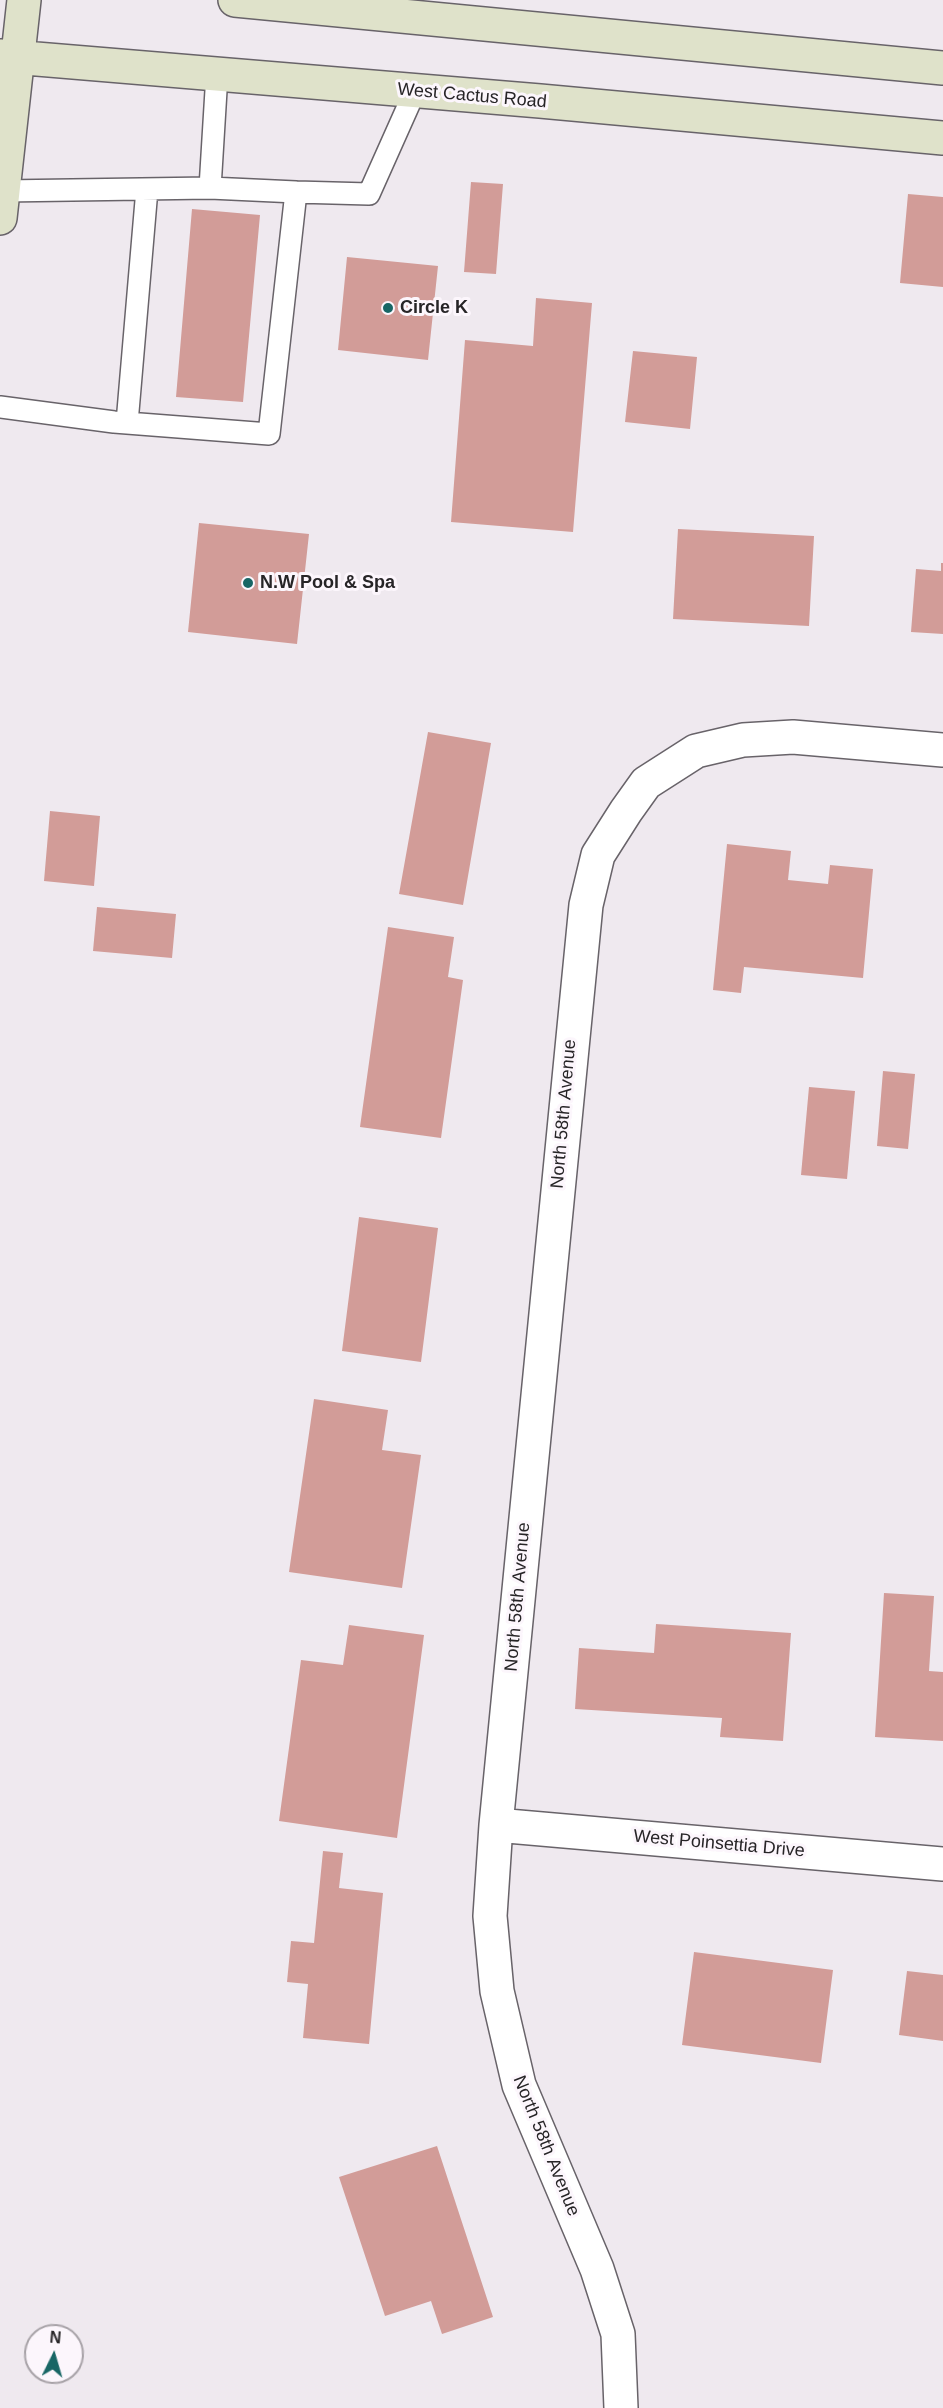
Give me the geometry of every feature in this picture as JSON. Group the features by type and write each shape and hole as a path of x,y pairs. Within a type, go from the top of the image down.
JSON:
{"main road":[{"path":"2,205 9,57 24,0"},
{"path":"236,0 943,68"},
{"name":"West Cactus Road","path":"9,57 943,138"}],"street":[{"name":"North 58th Avenue","path":"621,2408 618,2334 597,2270 519,2085 497,1991 490,1916 496,1825 586,905 598,855 646,783 696,751 743,740 793,737 943,750"},
{"name":"West Poinsettia Drive","path":"496,1825 943,1864"}],"lane":[{"path":"210,188 217,74"},
{"path":"2,205 147,189 210,188 369,194 415,91"},
{"path":"127,423 147,189"},
{"path":"0,407 127,423 269,434 296,192"}],"building":[{"path":"471,182 503,184 496,274 464,272"},
{"path":"908,194 943,197 943,287 900,283"},
{"path":"192,209 260,215 243,402 176,397"},
{"name":"Circle K","path":"347,257 438,266 428,360 338,350"},
{"path":"536,298 592,303 573,532 451,522 465,340 533,346"},
{"path":"633,351 697,357 690,429 625,422"},
{"name":"N.W Pool & Spa","path":"199,523 309,534 297,644 188,632"},
{"path":"678,529 814,536 809,626 673,619"},
{"path":"941,563 943,563 943,634 911,632 916,569 941,571"},
{"path":"428,732 491,743 463,905 399,894"},
{"path":"50,811 100,816 94,886 44,881"},
{"path":"727,844 791,851 788,880 828,884 830,865 873,869 863,978 744,967 741,993 713,990"},
{"path":"97,907 176,914 172,958 93,951"},
{"path":"388,927 454,937 448,977 463,980 441,1138 360,1127"},
{"path":"883,1071 915,1074 908,1149 877,1146"},
{"path":"809,1087 855,1091 847,1179 801,1175"},
{"path":"359,1217 438,1228 421,1362 342,1351"},
{"path":"314,1399 388,1410 382,1450 421,1455 402,1588 289,1572"},
{"path":"884,1593 934,1596 929,1671 943,1672 943,1741 875,1737"},
{"path":"656,1624 791,1633 783,1741 720,1737 722,1718 575,1709 579,1648 654,1653"},
{"path":"349,1625 424,1635 397,1838 279,1821 301,1660 343,1665"},
{"path":"323,1851 343,1853 339,1888 383,1893 369,2044 303,2038 308,1984 287,1982 291,1941 314,1943"},
{"path":"694,1952 833,1970 821,2063 682,2045"},
{"path":"907,1971 943,1975 943,2041 899,2035"},
{"path":"437,2146 493,2317 442,2334 431,2301 385,2316 339,2177"}],"place":[{"name":"Circle K","path":"388,308"},
{"name":"N.W Pool & Spa","path":"248,583"}]}
